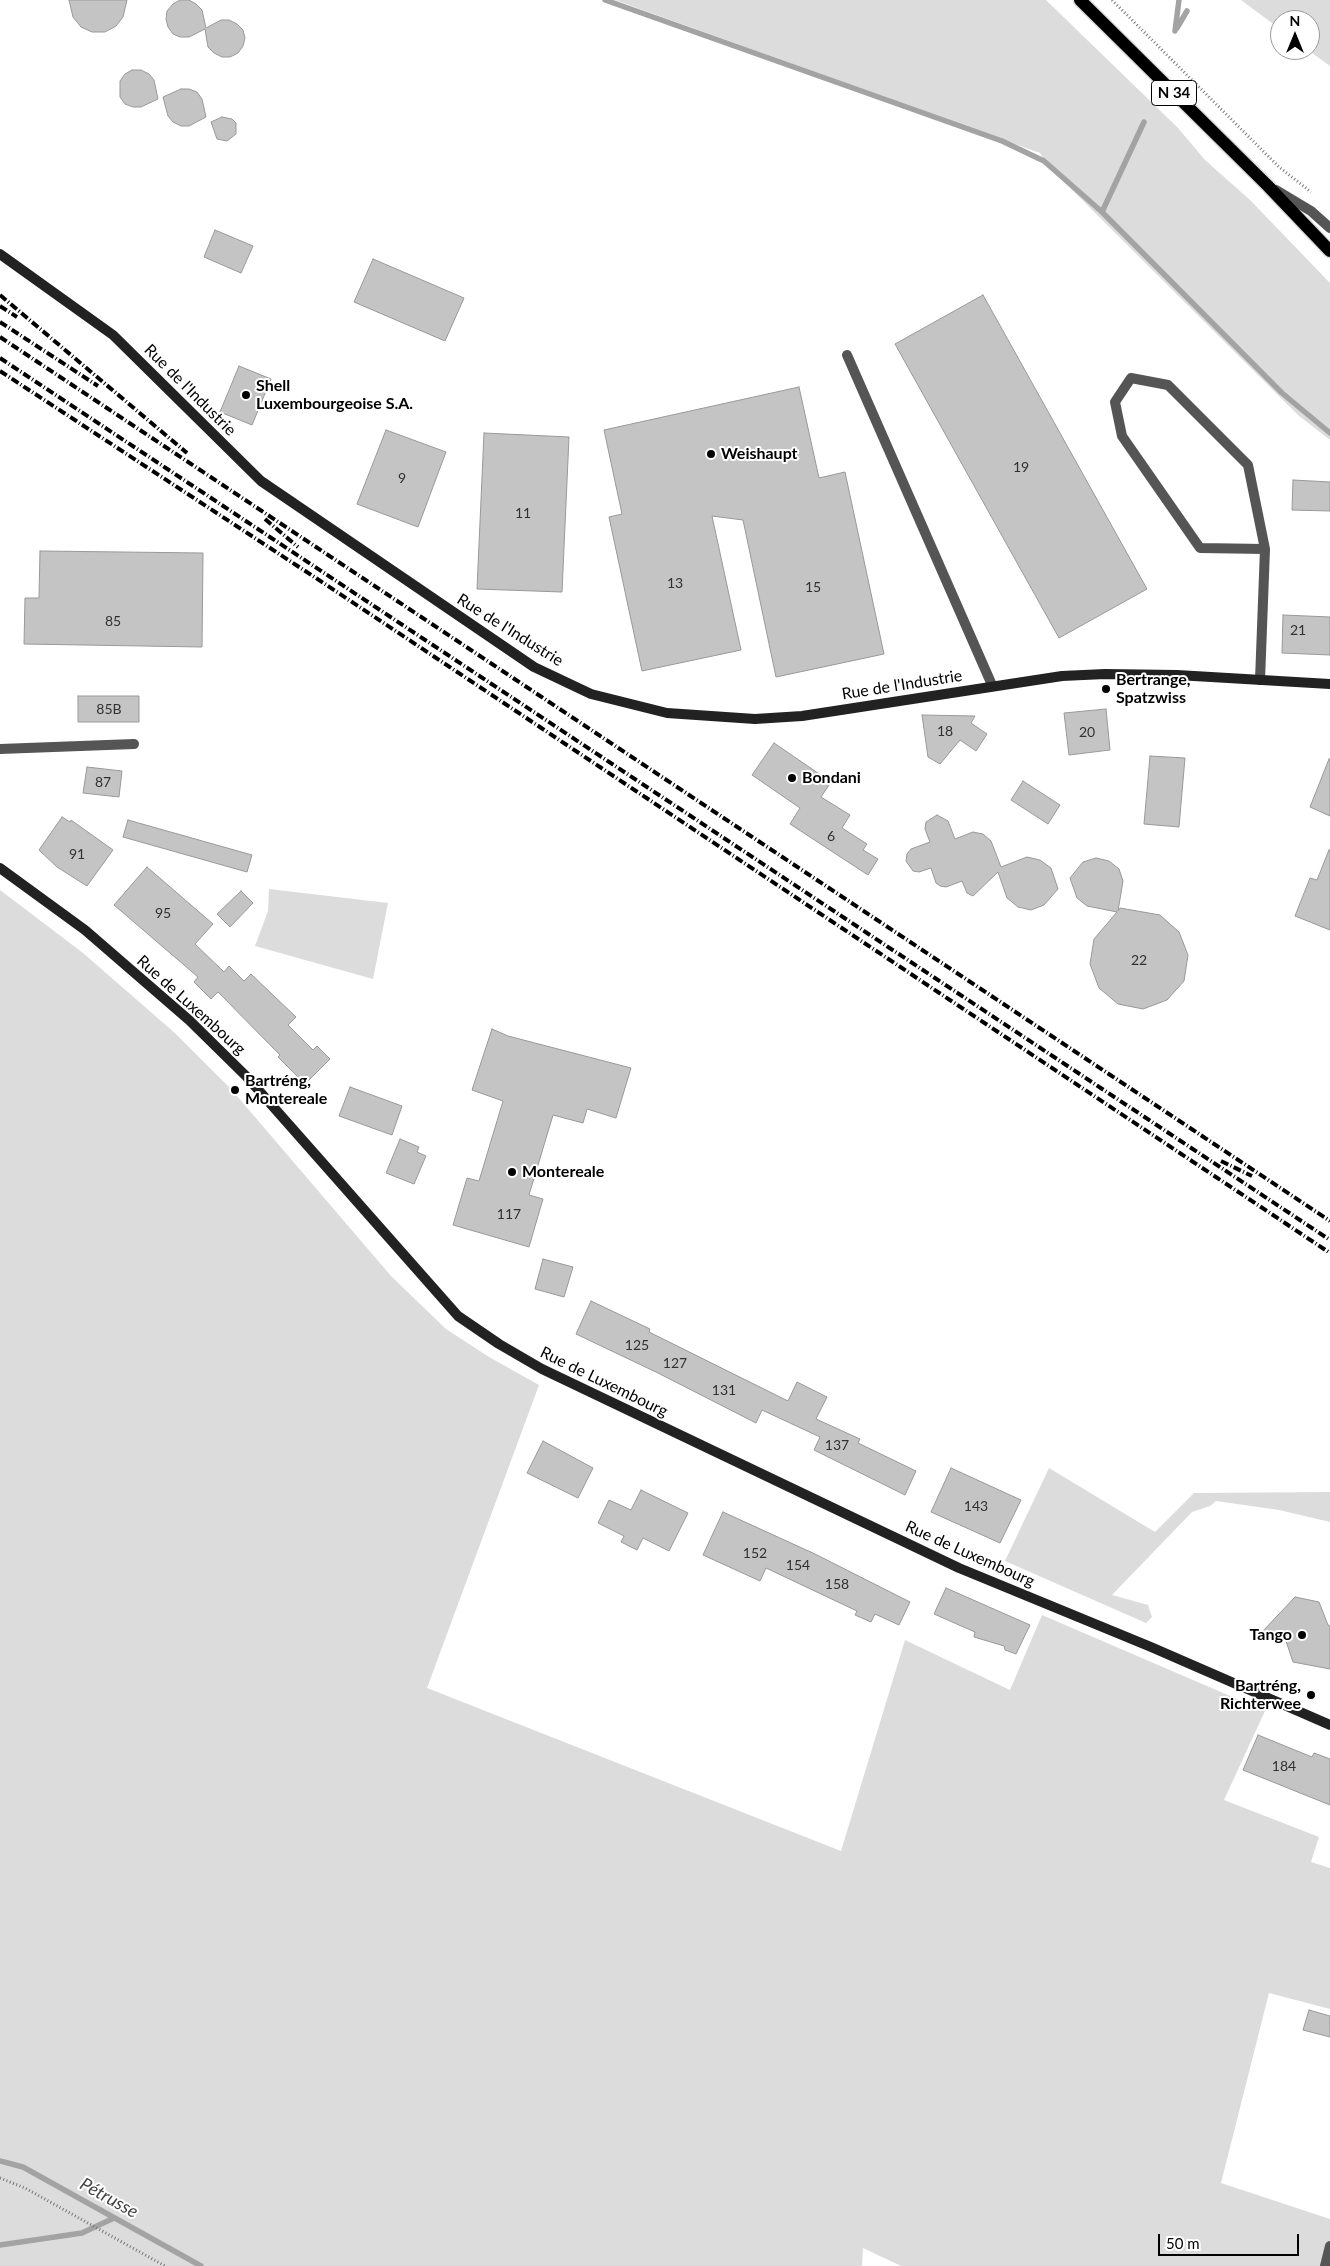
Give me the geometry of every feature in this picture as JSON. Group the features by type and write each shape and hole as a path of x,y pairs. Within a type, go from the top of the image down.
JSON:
{"main road":[{"name":"N 34","path":"1080,0 1268,186 1330,251"},
{"name":"Rue de l'Industrie","path":"0,254 113,335 261,482 534,667 591,694 667,713 755,719 802,716 992,685 1062,676 1105,674 1330,684"},
{"name":"Rue de Luxembourg","path":"0,868 86,930 190,1020 246,1076 458,1316 499,1344 542,1369 960,1568 1152,1647 1330,1725"}],"street":[{"path":"1268,186 1311,210 1330,228"},
{"path":"847,355 992,685"},
{"path":"1260,680 1265,549 1248,465 1168,385 1131,378 1115,402 1122,436 1200,548 1265,549"},
{"path":"0,749 134,744"},
{"path":"1325,2266 1330,2246"}],"path":[{"path":"1112,0 1279,167 1315,196"},
{"path":"0,2178 25,2188 102,2233 165,2266"}],"shaded area":[{"path":"615,0 1046,0 1178,128 1205,160 1250,200 1330,283 1330,440 1298,415 1047,165 1040,153"},
{"path":"1241,0 1330,0 1330,66 1320,59 1320,10 1270,10 1270,22"},
{"path":"269,889 388,903 373,979 255,946 268,911"},
{"path":"0,890 83,953 176,1034 231,1089 391,1276 446,1329 489,1357 539,1385 427,1688 841,1851 905,1640 1010,1690 1042,1615 1265,1711 1224,1800 1319,1837 1311,1862 1330,1868 1330,2009 1269,1993 1221,2183 1330,2219 1330,2266 901,2266 863,2248 862,2266 0,2266"},
{"path":"1049,1468 1155,1532 1194,1493 1330,1492 1330,1522 1279,1510 1216,1501 1210,1506 1192,1512 1112,1595 1148,1605 1152,1617 1146,1623 1005,1561"}],"building":[{"path":"69,0 127,0 123,17 116,26 105,32 92,32 81,27 73,17"},
{"path":"180,0 189,0 202,10 206,28 221,20 229,20 237,24 243,30 245,38 243,46 238,53 230,57 222,57 214,53 208,47 205,29 189,37 180,37 173,34 168,27 167,11"},
{"path":"132,70 141,70 149,74 154,80 158,99 141,107 125,104 120,97 120,81 125,74"},
{"path":"181,89 197,92 202,99 206,117 189,126 181,126 173,122 168,116 163,97"},
{"path":"222,117 232,119 236,123 236,134 227,141 217,139 211,122"},
{"path":"215,230 253,246 241,273 204,257"},
{"path":"373,259 464,298 445,341 354,302"},
{"path":"983,295 1147,589 1059,638 895,344"},
{"name":"Shell Luxembourgeoise S.A.","path":"239,366 271,379 252,425 220,412"},
{"path":"799,387 819,478 845,472 884,654 776,677 743,520 712,516 741,650 642,671 609,517 622,514 604,430"},
{"path":"386,430 446,452 418,527 357,504"},
{"path":"484,433 569,437 562,592 477,589"},
{"path":"1293,480 1330,482 1330,511 1292,510"},
{"path":"40,551 203,553 202,647 24,644 25,598 39,598"},
{"path":"1283,615 1330,617 1330,655 1282,653"},
{"path":"78,696 139,696 139,722 78,722"},
{"path":"1106,709 1110,750 1069,755 1064,713"},
{"path":"922,715 975,716 971,723 987,734 976,751 960,740 940,764 928,757"},
{"path":"774,743 831,782 821,797 850,815 842,828 867,844 863,850 878,859 868,875 790,824 800,808 752,775"},
{"path":"1150,756 1185,758 1179,827 1144,824"},
{"path":"1330,759 1330,816 1310,807"},
{"path":"87,767 122,771 119,797 83,793"},
{"path":"1023,781 1060,805 1048,824 1011,800"},
{"path":"937,815 948,821 955,839 973,832 983,834 991,841 1001,867 1027,857 1040,860 1051,868 1058,889 1044,905 1031,910 1018,907 1007,898 998,872 973,896 967,893 962,881 946,887 940,886 936,883 931,868 919,872 913,871 906,861 907,854 911,849 930,842 925,829 926,822"},
{"path":"62,817 70,822 71,820 113,850 87,886 57,867 39,850"},
{"path":"128,820 252,855 247,872 123,837"},
{"path":"1329,850 1330,930 1295,916 1310,878 1317,880"},
{"path":"1096,858 1109,861 1119,869 1123,881 1118,911 1120,908 1160,915 1179,932 1188,955 1184,981 1167,1000 1143,1009 1118,1004 1099,988 1090,964 1094,939 1117,912 1087,906 1077,898 1070,878 1083,862"},
{"path":"147,867 213,924 195,944 224,972 229,966 244,981 251,974 296,1017 288,1025 313,1050 317,1046 330,1059 305,1084 278,1057 280,1055 218,992 211,999 194,982 198,977 114,905"},
{"path":"241,891 253,903 230,927 217,914"},
{"path":"492,1029 508,1036 631,1068 616,1118 587,1109 583,1123 553,1115 529,1195 543,1199 529,1247 453,1225 467,1178 479,1181 503,1101 472,1090"},
{"path":"350,1087 402,1106 392,1135 339,1116"},
{"path":"400,1139 419,1147 417,1152 426,1156 414,1184 386,1173"},
{"path":"543,1259 573,1267 564,1297 535,1289"},
{"path":"591,1301 650,1329 649,1332 788,1401 797,1382 827,1397 816,1419 860,1439 858,1443 916,1471 905,1495 814,1450 820,1437 762,1410 756,1423 576,1334"},
{"path":"543,1441 593,1468 578,1498 527,1473"},
{"path":"951,1468 1021,1500 1000,1543 931,1512"},
{"path":"641,1490 688,1513 669,1551 643,1538 637,1550 621,1542 624,1536 598,1523 609,1500 631,1510"},
{"path":"723,1512 815,1554 910,1602 899,1625 875,1614 871,1622 855,1615 857,1611 766,1568 760,1581 703,1555"},
{"path":"946,1588 1030,1625 1016,1654 1005,1650 1004,1646 974,1637 975,1632 934,1614"},
{"name":"Tango","path":"1295,1597 1319,1602 1330,1626 1330,1669 1293,1662 1285,1638 1262,1632"},
{"path":"1258,1735 1312,1757 1314,1753 1330,1759 1330,1805 1243,1770"},
{"path":"1309,2010 1330,2016 1330,2037 1303,2030"}],"waterway":[{"path":"605,0 1002,141 1044,161 1102,212 1282,393 1330,433"},
{"path":"1175,31 1179,0"},
{"path":"1177,28 1187,11"},
{"path":"1102,212 1144,122"},
{"name":"Pétrusse","path":"0,2161 23,2167 201,2266"},
{"path":"0,2245 82,2233 114,2218"}],"railway":[{"path":"0,295 187,453"},
{"path":"0,306 17,317"},
{"path":"0,322 98,386"},
{"path":"0,337 1330,1221"},
{"path":"0,358 1330,1240"},
{"path":"0,371 325,584 1330,1253"},
{"path":"265,519 298,547"},
{"path":"1221,1161 1252,1176"}],"place":[{"name":"Shell Luxembourgeoise S.A.","path":"246,395"},
{"name":"Weishaupt","path":"711,454"},
{"name":"Bertrange, Spatzwiss","path":"1106,689"},
{"name":"Bondani","path":"792,778"},
{"name":"Bartréng, Montereale","path":"235,1090"},
{"name":"Montereale","path":"512,1172"},
{"name":"Tango","path":"1302,1635"},
{"name":"Bartréng, Richterwee","path":"1311,1695"}]}
